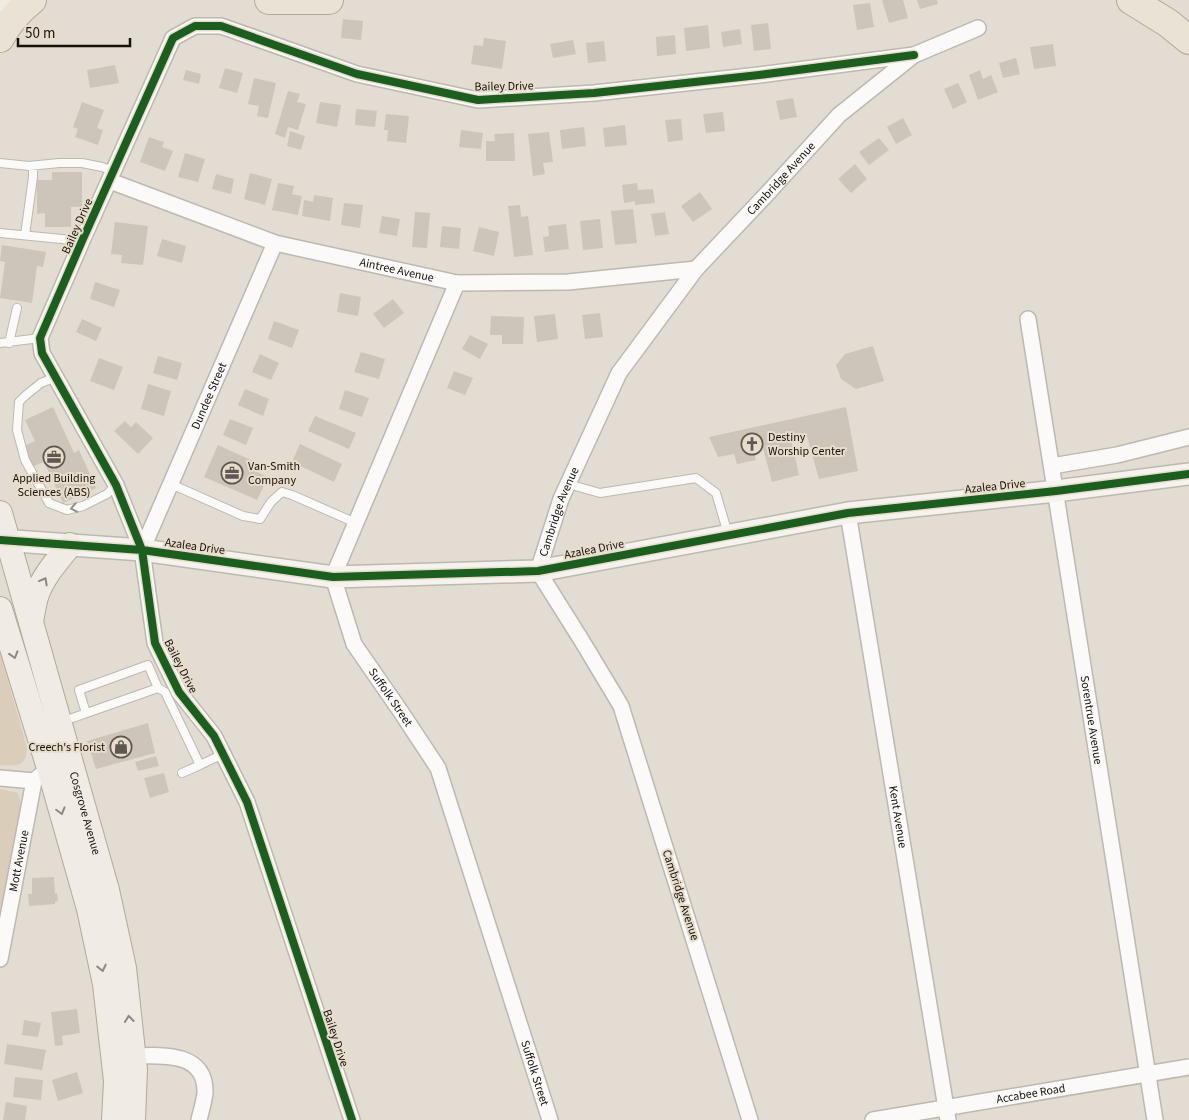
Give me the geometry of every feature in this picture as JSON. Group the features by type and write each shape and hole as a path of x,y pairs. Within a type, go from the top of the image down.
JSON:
{"highway":[{"path":"0,38 6,26 21,8 32,0"},
{"path":"269,0 329,0"},
{"path":"1119,0 1168,23"},
{"path":"1131,0 1168,23 1189,40"}],"main road":[{"path":"0,10 3,0"},
{"name":"Cosgrove Avenue","path":"0,513 3,540 31,623 107,890 124,968 134,1056 133,1120"},
{"path":"31,623 36,595 46,576 70,545"},
{"name":"Cosgrove Avenue","path":"0,609 42,774 89,909 105,984 116,1081 114,1120"}],"street":[{"name":"Bailey Drive","path":"352,1120 247,802 214,736 179,692 155,643 142,550 116,485 42,353 40,338 173,38 195,26 220,26 356,74 478,100 594,93 759,76 914,55"},
{"name":"Cambridge Avenue","path":"750,1120 621,706 538,571 561,499 619,374 696,269 839,115 914,55 978,28"},
{"name":"Aintree Avenue","path":"112,176 275,243 457,283 568,282 696,269"},
{"name":"Dundee Street","path":"142,550 275,243"},
{"path":"333,577 457,283"},
{"name":"Sorentrue Avenue","path":"1028,320 1155,1120"},
{"path":"1052,466 1117,455 1189,437"},
{"name":"Azalea Drive","path":"3,540 142,550 333,577 538,571 848,513 1056,491 1189,474"},
{"name":"Kent Avenue","path":"848,513 947,1114"},
{"name":"Suffolk Street","path":"333,577 354,644 402,712 438,768 550,1120"},
{"path":"0,778 42,774"},
{"name":"Mott Avenue","path":"0,960 42,774"},
{"path":"134,1056 163,1055 177,1057 190,1062 201,1074 204,1084 205,1095 200,1120"},
{"name":"Accabee Road","path":"873,1120 947,1114 1189,1067"}],"lane":[{"path":"0,162 33,166 59,162 82,163 102,166 112,176"},
{"path":"25,235 33,166"},
{"path":"0,233 82,241"},
{"path":"9,343 17,308"},
{"path":"0,343 40,338"},
{"path":"56,377 42,383 19,402 17,430 25,460 49,503 67,510 83,506 107,494 116,485"},
{"path":"568,484 600,493 696,478 716,493 728,536"},
{"path":"171,484 243,516 260,519 271,502 282,492 356,523"},
{"path":"86,712 79,690 148,665 162,657"},
{"path":"148,665 158,688 165,692 200,765"},
{"path":"60,722 158,688"},
{"path":"182,773 223,754"}],"shaded area":[{"path":"0,653 27,748 25,759 16,765 0,765"},
{"path":"0,789 18,793 21,804 0,931"}],"building":[{"path":"882,0 903,0 908,18 889,23"},
{"path":"917,0 937,0 938,4 920,9"},
{"path":"870,3 874,27 857,30 853,5"},
{"path":"343,19 363,21 361,40 341,38"},
{"path":"768,23 771,49 754,51 751,25"},
{"path":"708,25 710,48 686,51 684,28"},
{"path":"740,29 742,44 723,47 721,32"},
{"path":"675,35 676,54 657,56 656,37"},
{"path":"484,38 506,41 502,69 471,64 474,45 483,46"},
{"path":"573,40 576,54 553,58 550,44"},
{"path":"604,41 606,61 588,63 586,43"},
{"path":"1053,44 1056,66 1034,69 1030,47"},
{"path":"1016,58 1020,74 1003,78 999,63"},
{"path":"115,65 119,83 90,88 87,70"},
{"path":"225,68 243,73 237,93 219,88"},
{"path":"186,70 201,74 199,84 183,80"},
{"path":"980,70 983,79 991,75 998,92 978,100 969,75"},
{"path":"254,78 276,83 268,118 257,116 259,106 248,104"},
{"path":"958,83 967,102 953,109 944,89"},
{"path":"288,91 300,94 297,102 306,104 298,130 288,127 285,138 275,134"},
{"path":"793,98 797,117 780,120 776,101"},
{"path":"82,102 104,110 97,128 103,130 98,145 75,137 78,129 73,127"},
{"path":"320,102 341,105 337,127 316,123"},
{"path":"356,109 377,111 375,127 355,125"},
{"path":"723,112 725,131 706,133 703,114"},
{"path":"386,114 409,116 406,143 387,141 388,130 384,130"},
{"path":"903,118 912,135 896,144 887,127"},
{"path":"681,119 683,140 668,142 665,120"},
{"path":"625,125 627,145 605,147 603,128"},
{"path":"584,127 586,146 562,149 560,130"},
{"path":"461,130 483,133 481,149 459,147"},
{"path":"290,131 305,136 301,150 287,146"},
{"path":"549,132 553,162 543,163 545,174 533,176 528,134"},
{"path":"514,133 515,161 486,161 486,141 495,141 494,134"},
{"path":"149,137 164,142 162,147 173,151 165,171 140,162"},
{"path":"879,138 889,150 869,165 859,152"},
{"path":"185,153 205,159 198,182 178,177"},
{"path":"855,164 867,179 851,193 838,179"},
{"path":"52,172 82,172 82,207 71,207 71,227 45,227 45,213 37,214 37,180 52,180"},
{"path":"250,173 272,179 265,205 244,199"},
{"path":"216,174 234,179 231,194 212,189"},
{"path":"278,183 294,186 292,194 302,196 298,215 272,210"},
{"path":"637,183 638,190 653,189 655,203 635,205 635,201 624,203 622,185"},
{"path":"700,192 712,209 693,222 681,206"},
{"path":"314,195 333,198 330,221 302,216 304,200 313,202"},
{"path":"344,203 363,205 360,228 341,225"},
{"path":"520,205 521,217 528,216 533,255 514,257 508,206"},
{"path":"633,209 637,243 615,245 611,211"},
{"path":"415,212 430,213 427,248 412,247"},
{"path":"665,212 669,234 655,236 651,214"},
{"path":"382,216 400,219 397,236 379,233"},
{"path":"600,219 603,248 583,250 580,221"},
{"path":"115,222 148,226 143,265 121,263 122,255 111,254"},
{"path":"566,224 569,249 545,252 543,237 549,236 548,226"},
{"path":"442,226 461,228 459,249 440,247"},
{"path":"479,227 499,232 494,256 473,251"},
{"path":"162,239 186,246 182,263 157,256"},
{"path":"2,245 46,252 43,267 37,266 32,303 0,298 5,262 0,261"},
{"path":"95,282 120,290 114,307 90,299"},
{"path":"340,293 361,297 358,316 337,312"},
{"path":"393,299 404,313 384,328 373,314"},
{"path":"600,313 603,337 585,339 582,315"},
{"path":"555,314 558,339 537,342 534,316"},
{"path":"491,316 524,317 523,344 502,344 502,335 490,335"},
{"path":"82,319 102,328 96,341 76,332"},
{"path":"274,321 299,330 292,348 268,339"},
{"path":"470,335 488,344 480,359 462,349"},
{"path":"873,346 884,381 856,389 841,379 836,365 845,354"},
{"path":"361,352 385,359 379,379 354,372"},
{"path":"260,354 279,363 271,380 252,372"},
{"path":"158,356 182,363 177,380 153,373"},
{"path":"99,358 123,367 114,390 90,381"},
{"path":"454,371 473,378 465,395 447,388"},
{"path":"148,384 171,391 164,416 141,409"},
{"path":"245,389 269,399 263,416 238,405"},
{"path":"345,390 369,398 362,417 339,409"},
{"name":"Applied Building Sciences (ABS)","path":"53,407 74,453 79,450 96,488 63,503 44,462 31,467 22,447 35,441 25,420"},
{"name":"Destiny Worship Center","path":"846,407 858,471 819,479 807,436 791,439 799,475 772,482 763,448 753,451 756,460 737,464 734,454 718,457 709,437"},
{"path":"315,416 356,433 349,449 308,431"},
{"path":"230,419 253,428 246,445 223,435"},
{"path":"125,421 131,427 136,422 153,438 138,454 114,431"},
{"path":"300,444 342,464 334,482 292,462"},
{"name":"Van-Smith Company","path":"218,445 253,461 250,469 268,477 257,500 204,477"},
{"name":"Creech's Florist","path":"148,723 155,753 96,769 87,741"},
{"path":"156,756 159,766 138,771 135,762"},
{"path":"164,773 169,792 150,798 144,778"},
{"path":"54,877 55,894 57,893 58,901 55,904 29,906 28,894 32,894 32,878"},
{"path":"77,1009 80,1033 62,1036 63,1045 55,1046 51,1012"},
{"path":"24,1020 41,1023 38,1037 22,1035"},
{"path":"7,1044 46,1050 42,1070 4,1064"},
{"path":"77,1072 83,1093 58,1101 52,1080"},
{"path":"15,1077 43,1080 41,1100 13,1097"},
{"path":"6,1102 27,1106 25,1120 3,1120"}],"cycle path":[{"path":"352,1120 247,802 214,736 179,692 155,643 142,550 116,485 42,353 40,338 173,38 195,26 221,26 357,74 478,100 594,93 759,75 914,55"},
{"path":"0,540 142,550 333,577 538,571 848,513 1056,491 1189,474"}],"place":[{"name":"Destiny Worship Center","path":"752,444"},
{"name":"Applied Building Sciences (ABS)","path":"54,457"},
{"name":"Van-Smith Company","path":"232,473"},
{"name":"Creech's Florist","path":"121,747"}]}
